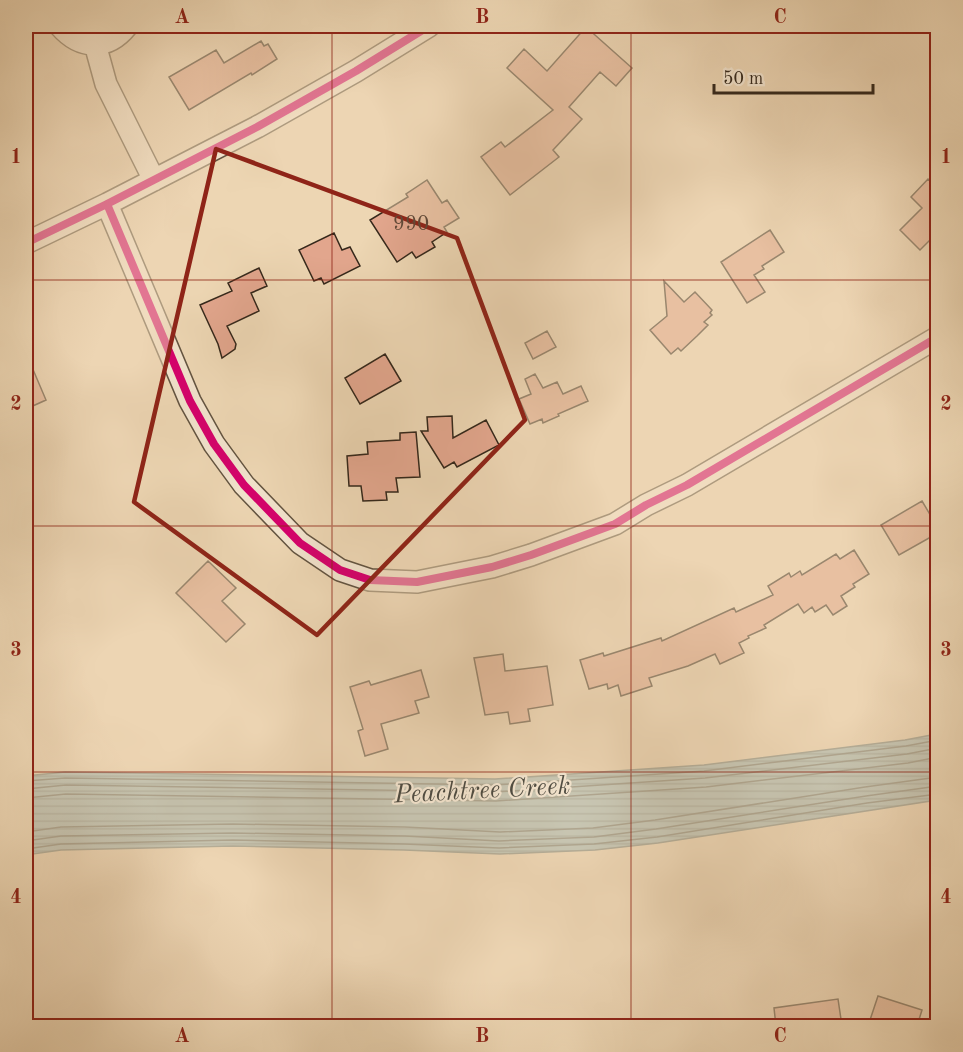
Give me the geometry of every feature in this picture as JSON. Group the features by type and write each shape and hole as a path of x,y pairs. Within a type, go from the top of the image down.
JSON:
{"street":[{"path":"60,26 70,36 82,42 95,44 107,42 127,26"},
{"path":"26,243 257,128 429,26"},
{"path":"95,44 106,84 154,180"},
{"path":"107,204 190,401 213,444 244,485 300,543 340,570 370,580 417,582 492,567 615,524 687,485 938,337"}],"highlighted area":[{"path":"216,149 457,238 525,420 317,635 134,502"}],"water":[{"name":"Peachtree Creek","path":"937,734 937,800 658,843 595,850 500,854 233,846 61,850 26,855 26,776 65,772 495,779 704,765"}],"building":[{"path":"586,27 632,68 616,86 600,72 569,107 582,119 553,150 559,157 510,195 481,157 501,142 505,147 553,110 507,68 524,49 547,71"},
{"path":"261,41 264,46 268,44 277,59 189,110 169,77 216,50 224,63"},
{"path":"928,179 938,189 938,232 920,250 900,230 922,208 911,197"},
{"path":"427,180 442,203 447,200 459,218 444,227 447,232 432,242 435,247 416,258 412,252 397,262 370,220 408,197 406,194"},
{"path":"770,230 784,252 762,266 764,269 754,275 765,292 747,303 721,262"},
{"path":"334,233 342,250 350,247 360,266 324,284 321,278 314,281 299,250"},
{"path":"259,268 267,286 251,293 259,311 227,326 236,344 235,349 222,358 200,305 232,291 228,283"},
{"path":"664,281 684,302 695,292 712,310 710,313 712,315 704,322 708,325 681,351 678,348 671,354 650,330 667,316"},
{"path":"547,331 556,347 533,359 525,343"},
{"path":"26,353 46,400 26,409"},
{"path":"385,354 401,381 360,404 345,378"},
{"path":"535,374 543,388 557,382 563,394 581,386 588,401 543,423 542,419 530,424 519,399 531,394 525,379"},
{"path":"452,416 453,438 486,420 499,445 457,467 454,462 444,468 421,431 428,431 427,417"},
{"path":"416,432 420,477 396,478 398,492 386,492 387,500 363,501 361,486 349,486 347,456 368,454 367,442 400,440 400,433"},
{"path":"922,501 938,528 938,533 899,555 881,525"},
{"path":"854,550 869,574 853,584 855,587 841,596 847,606 833,615 826,605 815,612 812,607 804,613 798,604 764,625 766,628 739,643 744,653 720,664 715,654 688,666 649,678 652,686 621,696 618,685 608,689 607,684 589,689 580,660 603,653 604,656 661,638 662,641 734,608 736,612 773,595 768,586 789,573 791,577 800,571 802,575 836,554 840,559"},
{"path":"208,561 236,588 222,601 245,624 226,642 176,593"},
{"path":"503,654 505,671 547,666 553,705 528,709 530,721 510,724 508,712 485,715 474,658"},
{"path":"421,670 429,697 415,701 419,713 381,724 388,749 365,756 358,731 363,729 350,687 369,681 371,685"},
{"path":"878,996 922,1010 917,1026 868,1026"},
{"path":"838,999 842,1026 776,1026 774,1008"}],"cycle path":[{"path":"26,243 257,127 356,71 429,26"},
{"path":"107,204 190,401 214,444 244,485 300,543 340,570 370,580 417,582 492,567 615,524 646,505 687,485 938,337"}]}
